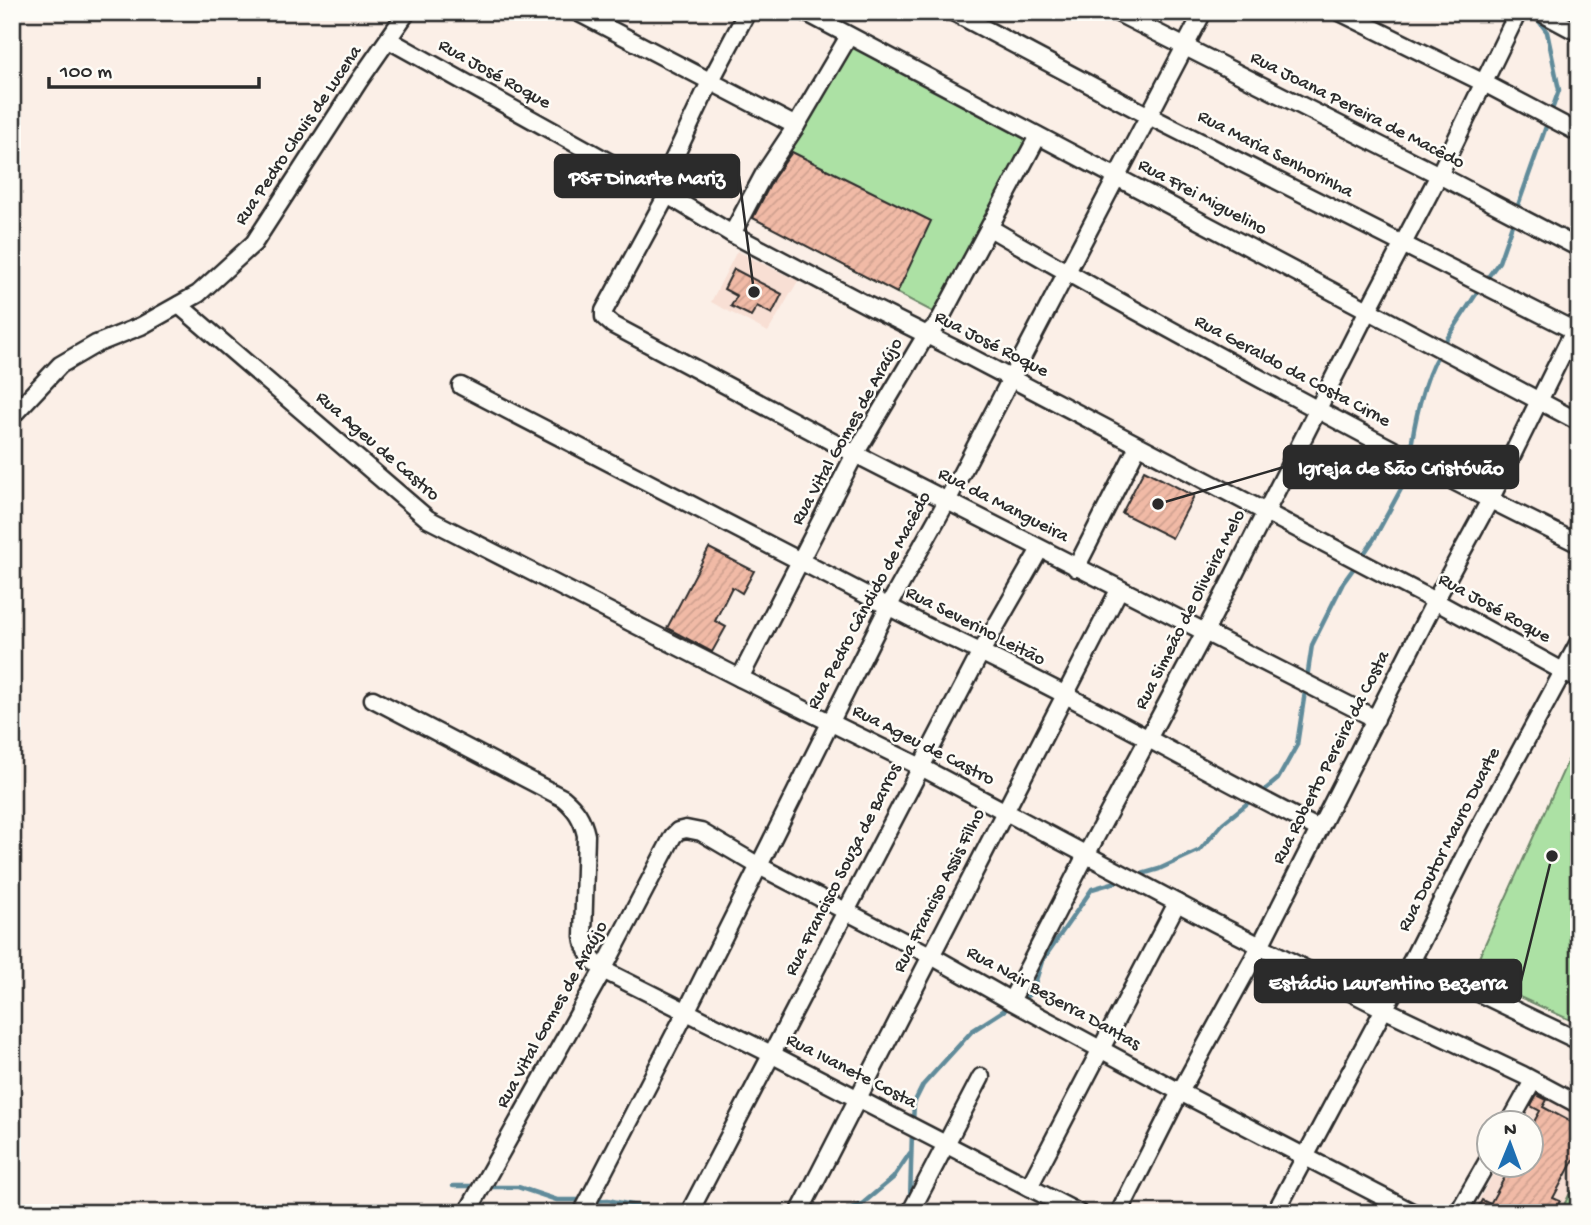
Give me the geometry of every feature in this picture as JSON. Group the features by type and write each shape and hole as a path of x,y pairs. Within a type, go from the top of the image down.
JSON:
{"street":[{"name":"Rua Pedro Clovis de Lucena","path":"12,416 60,365 96,344 141,326 198,294 254,243 407,12"},
{"path":"577,12 796,127"},
{"path":"663,193 710,82 747,12"},
{"name":"Rua Frei Miguelino","path":"805,12 1579,422"},
{"name":"Rua Maria Senhorinha","path":"953,12 1149,116 1577,328"},
{"name":"Rua Joana Pereira de Macêdo","path":"1116,12 1579,248"},
{"name":"Rua Pedro Cândido de Macêdo","path":"582,1213 686,1013 888,607 1203,12"},
{"path":"1340,12 1579,133"},
{"name":"Rua Simeão de Oliveira Melo","path":"1011,1001 1205,632 1439,175 1518,12"},
{"path":"1540,12 1579,33"},
{"path":"732,234 764,174 796,127 849,36"},
{"name":"Rua José Roque","path":"389,40 732,234 1436,601 1579,680"},
{"name":"Rua Vital Gomes de Araújo","path":"740,678 855,454 926,335 937,325 1038,136"},
{"name":"Rua da Mangueira","path":"663,193 604,311 604,317 612,325 1076,568 1376,719"},
{"name":"Rua Geraldo da Costa Cirne","path":"990,228 1066,273 1318,410 1579,544"},
{"name":"Rua Ageu de Castro","path":"180,304 428,519 921,767 1260,946 1579,1105"},
{"name":"Rua Roberto Pereira da Costa","path":"1119,1213 1180,1092 1260,946 1577,328"},
{"name":"Rua Severino Leitão","path":"461,386 1148,738 1319,829"},
{"path":"1076,568 1138,446"},
{"name":"Rua Francisco Souza de Barros","path":"689,1213 981,652 1040,549"},
{"name":"Rua Franciso Assis Filho","path":"799,1213 1119,590"},
{"name":"Rua Doutor Mauro Duarte","path":"1276,1213 1579,642"},
{"path":"373,699 563,798 575,808 583,820 586,835 584,945 603,970"},
{"name":"Rua Nair Bezerra Dantas","path":"673,836 678,831 701,832 759,866 930,955 1180,1092 1414,1213"},
{"name":"Rua Vital Gomes de Araújo","path":"467,1213 603,970 673,836"},
{"path":"1029,1187 1177,903"},
{"path":"1411,962 1579,1041"},
{"name":"Rua Ivanete Costa","path":"603,970 1079,1213"},
{"path":"910,1213 981,1077"},
{"path":"1516,1110 1533,1080"},
{"path":"1458,1213 1476,1180"}],"shaded area":[{"path":"737,251 798,281 768,332 711,302"},
{"path":"1538,1094 1579,1115 1579,1213 1472,1213 1490,1180 1546,1180 1546,1110 1529,1110"}],"green space":[{"path":"853,42 1031,135 935,313 750,216"},
{"path":"1579,736 1579,1024 1471,975"},
{"path":"1571,1191 1579,1195 1579,1213 1560,1213"}],"building":[{"path":"792,152 931,221 897,293 753,218 773,179"},
{"path":"734,269 782,294 772,314 757,306 751,316 731,306 737,296 724,289"},
{"path":"1144,470 1194,496 1172,538 1122,513"},
{"path":"709,548 754,571 742,593 732,587 715,621 726,627 712,652 667,628"},
{"path":"1537,1095 1547,1100 1543,1107 1579,1126 1579,1150 1553,1198 1560,1201 1554,1213 1475,1213 1482,1200 1490,1204 1503,1180 1546,1180 1546,1110 1531,1106"}],"waterway":[{"path":"1516,211 1559,90 1547,32 1532,12"},
{"path":"1485,281 1499,262 1514,219"},
{"path":"1443,345 1480,288"},
{"path":"1410,455 1420,402 1439,353"},
{"path":"1361,558 1407,478 1409,463"},
{"path":"1261,793 1278,779 1297,745 1312,645 1343,583 1356,565"},
{"path":"1135,876 1159,869 1200,850 1223,823 1254,798"},
{"path":"1018,1001 1032,993 1042,961 1092,889 1123,880"},
{"path":"913,1123 914,1103 923,1085 972,1031 1011,1006"},
{"path":"910,1200 912,1132"},
{"path":"837,1213 862,1204 893,1178 910,1153"},
{"path":"453,1186 476,1186"},
{"path":"485,1187 518,1187 557,1200 583,1200"},
{"path":"592,1201 608,1200 669,1213"}],"place":[{"name":"PSF Dinarte Mariz","path":"754,292"},
{"name":"Igreja de São Cristóvão","path":"1158,504"},
{"name":"Estádio Laurentino Bezerra","path":"1552,856"}]}
